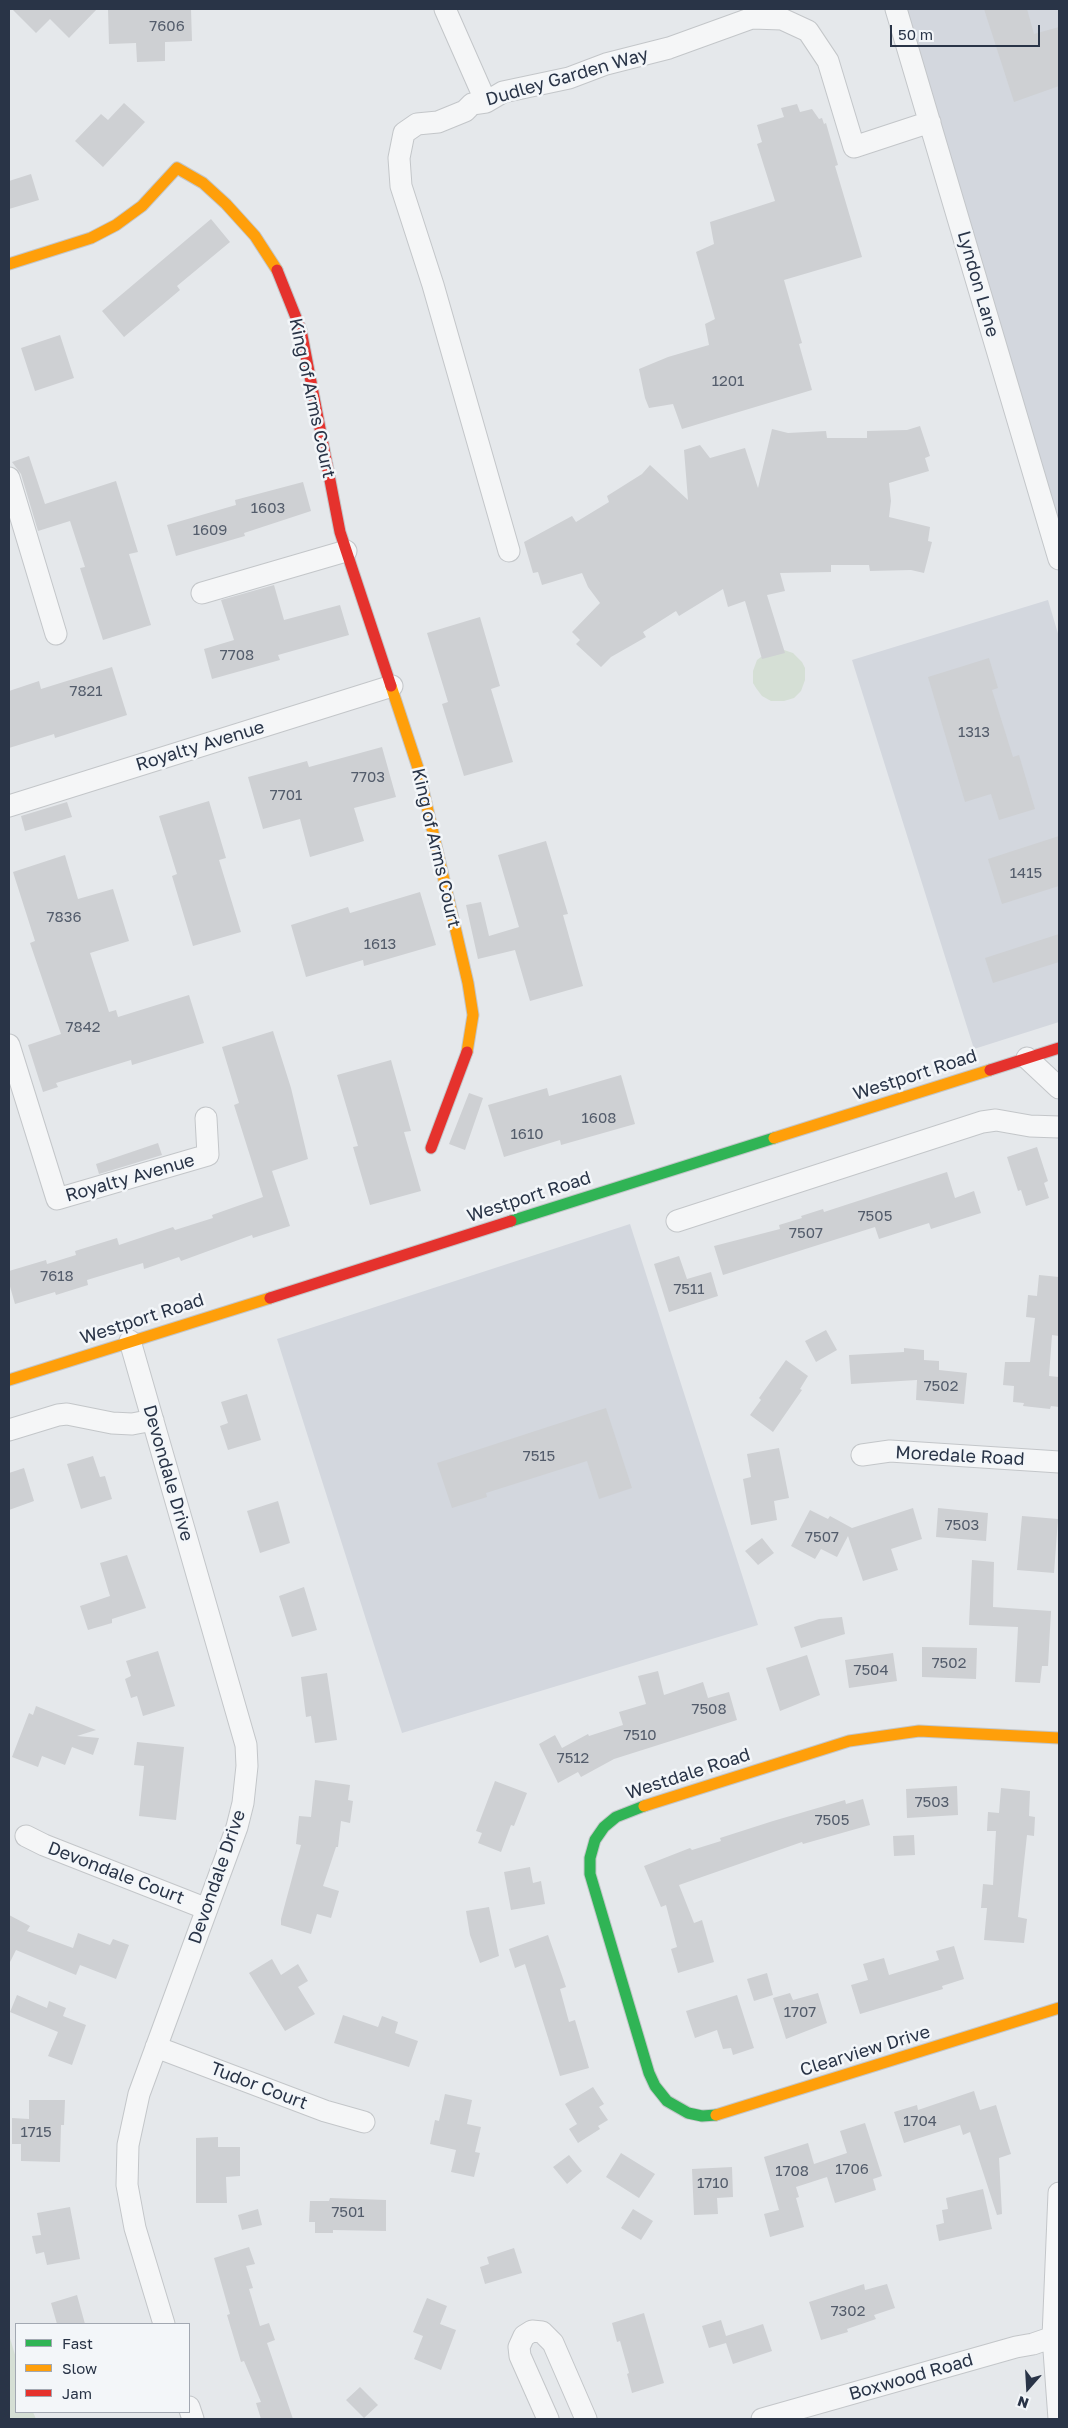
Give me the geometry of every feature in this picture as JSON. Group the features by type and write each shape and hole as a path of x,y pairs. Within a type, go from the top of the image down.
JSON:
{"street":[{"path":"445,9 486,102"},
{"name":"Lyndon Lane","path":"896,9 1059,559"},
{"name":"Dudley Garden Way","path":"509,551 433,285 401,186 399,158 404,133 417,124 438,122 465,111 472,104 486,102 503,92 569,78 606,64 669,48 752,18 782,19 808,31 828,61 854,147 930,122"},
{"name":"King of Arms Court","path":"9,264 90,238 116,225 142,206 177,168 203,183 226,204 254,236 276,267 301,330 340,532 392,686 420,777 468,983 473,1015 470,1045 431,1148"},
{"path":"9,478 56,634"},
{"path":"202,593 346,551"},
{"name":"Royalty Avenue","path":"9,806 392,686"},
{"name":"Royalty Avenue","path":"9,1045 57,1199 208,1155 206,1118"},
{"name":"Westport Road","path":"9,1380 1059,1048"},
{"path":"1027,1058 1059,1088"},
{"path":"676,1221 982,1122 996,1120 1030,1126 1059,1127"},
{"name":"Devondale Drive","path":"130,1341 246,1744 247,1766 243,1803 237,1827 156,2047 132,2120 128,2145 127,2175 135,2228 164,2323"},
{"path":"9,1430 67,1414 112,1423 132,1424 153,1420"},
{"name":"Moredale Road","path":"862,1455 890,1451 1059,1462"},
{"name":"Westdale Road","path":"680,2110 661,2095 649,2073 590,1874 590,1858 595,1840 604,1827 616,1817 635,1809 849,1740 927,1730 1059,1738"},
{"name":"Devondale Court","path":"26,1836 44,1845 207,1909"},
{"name":"Clearview Drive","path":"680,2110 702,2116 718,2115 1059,2008"},
{"name":"Tudor Court","path":"156,2047 325,2111 364,2122"},
{"path":"1059,2194 1056,2336 1059,2419"},
{"path":"548,2419 520,2356 519,2347 524,2336 532,2332 542,2332 553,2342 586,2419"},
{"name":"Boxwood Road","path":"762,2419 1056,2336"}],"shaded area":[{"path":"906,9 1059,9 1059,521 981,262"},
{"path":"1048,600 1059,637 1059,1022 974,1049 852,660"},
{"path":"784,650 793,653 802,662 805,668 805,680 801,691 794,698 784,701 771,701 762,696 753,683 753,671 757,660 761,657"},
{"path":"630,1224 758,1625 402,1733 277,1339"},
{"path":"9,2335 15,2355 15,2413 33,2413 36,2419 9,2419"}],"building":[{"path":"12,9 97,9 69,38 50,19 36,33"},
{"path":"108,9 191,9 192,41 165,42 165,61 137,62 136,43 109,44"},
{"path":"984,9 1027,9 1034,34 1059,27 1059,86 1014,102"},
{"path":"124,103 145,122 103,167 75,141 101,114 108,120"},
{"path":"797,104 800,112 812,109 819,119 822,118 824,124 826,123 838,165 835,166 862,257 784,280 802,343 799,344 812,390 682,429 673,404 649,408 639,369 668,357 709,345 705,324 715,319 696,252 714,244 710,222 775,201 757,144 762,142 757,125 784,117 781,108"},
{"path":"31,174 39,200 9,209 9,181"},
{"path":"211,219 230,242 177,286 180,290 124,337 102,311"},
{"path":"60,335 74,378 35,391 21,348"},
{"path":"920,426 930,456 925,458 929,471 889,483 891,501 889,517 930,527 928,541 932,542 924,573 911,570 870,571 869,565 831,565 831,572 780,573 785,591 767,595 785,653 762,659 745,601 728,607 723,589 679,616 676,611 643,632 646,637 611,657 601,667 576,644 580,640 572,632 600,603 588,587 582,573 542,585 538,572 533,573 524,542 572,516 576,522 609,502 607,496 642,474 650,465 688,500 684,450 700,445 710,458 745,448 758,488 772,429 788,433 826,431 827,438 867,438 867,431 907,430"},
{"path":"29,456 45,504 116,481 138,552 129,554 151,625 103,640 80,568 85,567 70,521 38,531 21,474 12,462"},
{"path":"303,482 311,511 244,533 245,536 176,556 167,525 236,505 235,500"},
{"path":"274,585 284,620 340,605 349,635 278,655 280,660 212,679 204,649 234,640 221,600"},
{"path":"480,617 500,686 491,689 513,762 464,776 442,704 448,702 427,633"},
{"path":"989,658 998,688 992,690 1013,757 1019,755 1035,809 999,820 991,794 965,802 928,677"},
{"path":"112,667 127,715 55,738 54,734 9,748 9,691 39,681 41,689"},
{"path":"382,747 396,797 354,808 364,841 310,857 300,819 263,829 248,777 307,761 309,767"},
{"path":"209,801 226,858 219,860 241,932 193,946 172,876 177,874 159,816"},
{"path":"67,802 72,817 25,831 21,816"},
{"path":"1059,836 1059,886 1002,904 988,859"},
{"path":"546,841 568,914 563,915 583,986 530,1001 515,950 478,959 466,905 481,902 489,936 519,927 498,855"},
{"path":"65,855 78,899 113,889 129,941 90,953 109,1012 116,1010 118,1017 189,995 204,1043 132,1065 131,1060 56,1083 58,1087 43,1092 28,1045 61,1034 30,943 35,941 13,872"},
{"path":"420,892 436,945 364,966 363,960 306,977 291,925 348,907 350,913"},
{"path":"1059,934 1059,962 993,983 985,958"},
{"path":"273,1031 291,1088 308,1159 272,1171 290,1226 253,1238 252,1235 181,1261 179,1257 144,1269 143,1263 87,1280 88,1285 56,1295 55,1292 15,1304 9,1283 9,1271 46,1260 47,1264 76,1255 75,1251 117,1238 119,1245 173,1227 175,1230 213,1218 212,1215 263,1197 234,1105 239,1103 222,1047"},
{"path":"391,1060 411,1131 404,1132 421,1191 370,1205 353,1147 358,1146 337,1075"},
{"path":"621,1075 635,1124 561,1145 560,1140 504,1157 488,1105 547,1088 549,1096"},
{"path":"469,1093 483,1098 465,1150 449,1144"},
{"path":"158,1143 162,1155 99,1174 96,1164"},
{"path":"1037,1147 1048,1181 1044,1183 1049,1198 1026,1206 1021,1190 1018,1191 1007,1157"},
{"path":"947,1172 955,1198 974,1191 981,1213 931,1229 929,1223 879,1239 875,1227 723,1275 714,1246 780,1229 779,1225 802,1218 801,1216 823,1209 824,1212"},
{"path":"679,1256 687,1279 711,1272 718,1296 669,1312 654,1264"},
{"path":"1039,1275 1059,1277 1059,1336 1052,1335 1049,1376 1059,1377 1059,1407 1051,1406 1050,1409 1023,1406 1024,1403 1013,1402 1014,1386 1003,1385 1005,1362 1030,1362 1035,1318 1026,1317 1028,1295 1037,1296"},
{"path":"826,1330 837,1350 816,1362 805,1341"},
{"path":"904,1348 924,1350 924,1360 939,1361 939,1370 967,1373 964,1404 916,1400 917,1380 851,1384 849,1355 904,1352"},
{"path":"786,1360 808,1376 800,1389 802,1390 773,1432 750,1415 761,1400 759,1398"},
{"path":"247,1394 261,1440 228,1450 220,1426 228,1423 221,1402"},
{"path":"606,1408 632,1488 599,1499 587,1461 486,1493 487,1497 452,1508 437,1463"},
{"path":"779,1448 789,1498 774,1501 777,1520 751,1525 743,1479 751,1477 747,1454"},
{"path":"93,1456 100,1477 105,1476 112,1499 81,1509 67,1464"},
{"path":"24,1468 34,1501 9,1510 9,1473"},
{"path":"278,1501 290,1543 260,1553 247,1511"},
{"path":"913,1508 922,1539 891,1549 898,1570 863,1581 848,1536 837,1557 821,1549 815,1559 791,1546 810,1510 828,1519 830,1516 852,1528"},
{"path":"938,1508 988,1513 986,1541 936,1537"},
{"path":"1022,1516 1058,1519 1054,1573 1017,1570"},
{"path":"762,1538 774,1553 758,1565 745,1551"},
{"path":"127,1555 146,1608 112,1619 112,1623 88,1630 80,1606 110,1596 100,1563"},
{"path":"972,1560 994,1562 993,1607 1051,1611 1048,1666 1042,1666 1040,1683 1015,1682 1018,1627 969,1625"},
{"path":"304,1587 317,1630 292,1637 279,1596"},
{"path":"842,1617 845,1634 801,1648 794,1627 819,1619"},
{"path":"922,1647 977,1648 976,1679 922,1677"},
{"path":"158,1651 175,1706 143,1716 137,1696 131,1698 125,1679 131,1676 126,1661"},
{"path":"893,1653 897,1681 849,1688 845,1660"},
{"path":"807,1655 820,1695 780,1711 766,1668"},
{"path":"658,1671 664,1695 703,1682 708,1698 729,1692 737,1720 614,1759 581,1777 578,1772 558,1783 539,1744 555,1735 562,1748 588,1734 589,1736 623,1725 619,1712 646,1704 638,1676"},
{"path":"327,1673 337,1740 315,1743 311,1716 306,1717 301,1677"},
{"path":"36,1706 96,1730 77,1736 99,1738 93,1755 72,1747 65,1765 42,1756 38,1767 12,1757 29,1713 33,1715"},
{"path":"137,1742 184,1747 176,1820 139,1816 144,1766 134,1765"},
{"path":"315,1780 350,1785 348,1800 353,1801 350,1823 341,1821 338,1847 336,1847 323,1886 339,1891 331,1918 317,1914 311,1934 281,1925 281,1919 301,1845 296,1844 299,1816 311,1817"},
{"path":"495,1781 527,1793 514,1826 511,1825 501,1852 478,1843 482,1833 476,1831"},
{"path":"957,1786 958,1815 907,1818 906,1789"},
{"path":"1001,1788 1030,1791 1029,1816 1035,1817 1034,1836 1027,1835 1018,1917 1027,1919 1024,1943 984,1940 987,1908 981,1908 983,1884 993,1885 996,1831 987,1831 988,1812 999,1813"},
{"path":"863,1799 870,1825 803,1844 802,1842 679,1885 694,1923 702,1920 714,1962 678,1973 671,1949 677,1947 666,1905 661,1907 644,1866 690,1848 692,1850 721,1841 720,1838 773,1821 845,1800 846,1804"},
{"path":"914,1835 915,1855 894,1856 893,1836"},
{"path":"530,1867 533,1883 541,1881 545,1904 511,1910 504,1872"},
{"path":"489,1907 499,1956 480,1963 470,1935 466,1911"},
{"path":"9,1915 30,1926 27,1931 73,1948 78,1933 110,1945 113,1939 129,1945 116,1979 80,1965 76,1975 16,1950 9,1964"},
{"path":"548,1935 566,1987 560,1989 569,2022 575,2020 589,2068 560,2076 525,1964 515,1968 509,1949"},
{"path":"954,1946 964,1979 942,1986 943,1989 860,2014 851,1985 868,1980 863,1964 884,1958 889,1975 939,1960 936,1951"},
{"path":"272,1959 281,1975 298,1964 308,1981 298,1987 315,2014 285,2031 249,1973"},
{"path":"767,1973 773,1995 754,2001 747,1979"},
{"path":"790,1993 793,2000 818,1993 827,2023 786,2039 773,1998"},
{"path":"17,1995 47,2008 49,2001 66,2008 63,2016 86,2025 72,2065 48,2056 58,2032 10,2012"},
{"path":"737,1995 754,2048 733,2055 731,2048 723,2049 717,2030 695,2038 686,2011"},
{"path":"343,2015 378,2027 382,2016 398,2022 395,2033 418,2041 409,2067 334,2043"},
{"path":"593,2087 604,2104 599,2107 608,2120 598,2126 600,2129 578,2143 569,2129 577,2124 565,2104"},
{"path":"974,2091 980,2110 996,2105 1011,2154 999,2158 1002,2214 997,2215 970,2132 963,2135 960,2125 904,2143 894,2112 917,2105 918,2110"},
{"path":"445,2094 472,2100 467,2124 481,2127 475,2152 480,2153 474,2177 451,2172 456,2150 430,2144 435,2120 439,2121"},
{"path":"29,2100 65,2100 64,2125 61,2125 60,2162 21,2161 21,2144 12,2144 12,2118 29,2119"},
{"path":"865,2123 882,2176 873,2179 876,2190 835,2203 827,2177 796,2187 799,2197 796,2198 804,2227 770,2237 764,2214 779,2210 764,2157 808,2143 814,2164 847,2153 840,2131"},
{"path":"218,2137 218,2147 240,2147 240,2176 226,2177 227,2203 196,2203 196,2138"},
{"path":"621,2153 655,2174 639,2198 606,2177"},
{"path":"569,2155 582,2171 567,2184 553,2167"},
{"path":"732,2167 733,2197 717,2198 718,2214 694,2215 692,2169"},
{"path":"983,2189 992,2229 939,2241 936,2225 944,2223 942,2210 948,2209 946,2198"},
{"path":"330,2198 386,2200 386,2231 333,2230 333,2233 315,2233 315,2222 309,2222 310,2201 329,2201"},
{"path":"70,2207 80,2259 47,2265 44,2252 36,2254 32,2236 41,2235 37,2213"},
{"path":"258,2209 262,2225 242,2230 238,2215"},
{"path":"633,2209 653,2221 641,2240 621,2228"},
{"path":"249,2247 255,2264 246,2266 253,2288 249,2289 260,2326 269,2323 275,2340 267,2343 293,2419 261,2419 256,2403 261,2402 244,2361 241,2362 227,2315 230,2314 214,2258"},
{"path":"514,2248 522,2273 485,2284 480,2267 489,2264 487,2257"},
{"path":"864,2284 865,2290 887,2284 895,2308 874,2315 876,2319 847,2329 848,2332 821,2340 809,2302"},
{"path":"77,2295 85,2323 57,2323 51,2303"},
{"path":"427,2298 447,2306 440,2324 456,2330 441,2370 414,2359 423,2336 413,2332"},
{"path":"644,2313 664,2383 632,2393 627,2374 629,2373 620,2341 617,2342 612,2323"},
{"path":"721,2320 726,2336 763,2324 772,2351 733,2364 726,2343 709,2348 702,2326"},
{"path":"360,2387 378,2405 364,2418 346,2400"}],"traffic: fast":[{"path":"511,1221 774,1138"},
{"path":"644,1806 616,1817 604,1827 595,1840 590,1858 590,1874 649,2073 655,2086 667,2101 688,2113 702,2116 716,2115"}],"traffic: slow":[{"path":"9,264 91,238 116,225 142,206 177,168 203,183 226,204 255,236 277,270"},
{"path":"391,686 418,768 468,983 473,1015 467,1052"},
{"path":"774,1138 990,1070"},
{"path":"9,1380 270,1298"},
{"path":"644,1806 849,1741 919,1731 1059,1738"},
{"path":"716,2115 1059,2008"}],"traffic: jam":[{"path":"277,270 301,330 340,532 391,686"},
{"path":"990,1070 1059,1048"},
{"path":"431,1148 467,1052"},
{"path":"270,1298 511,1221"}]}
